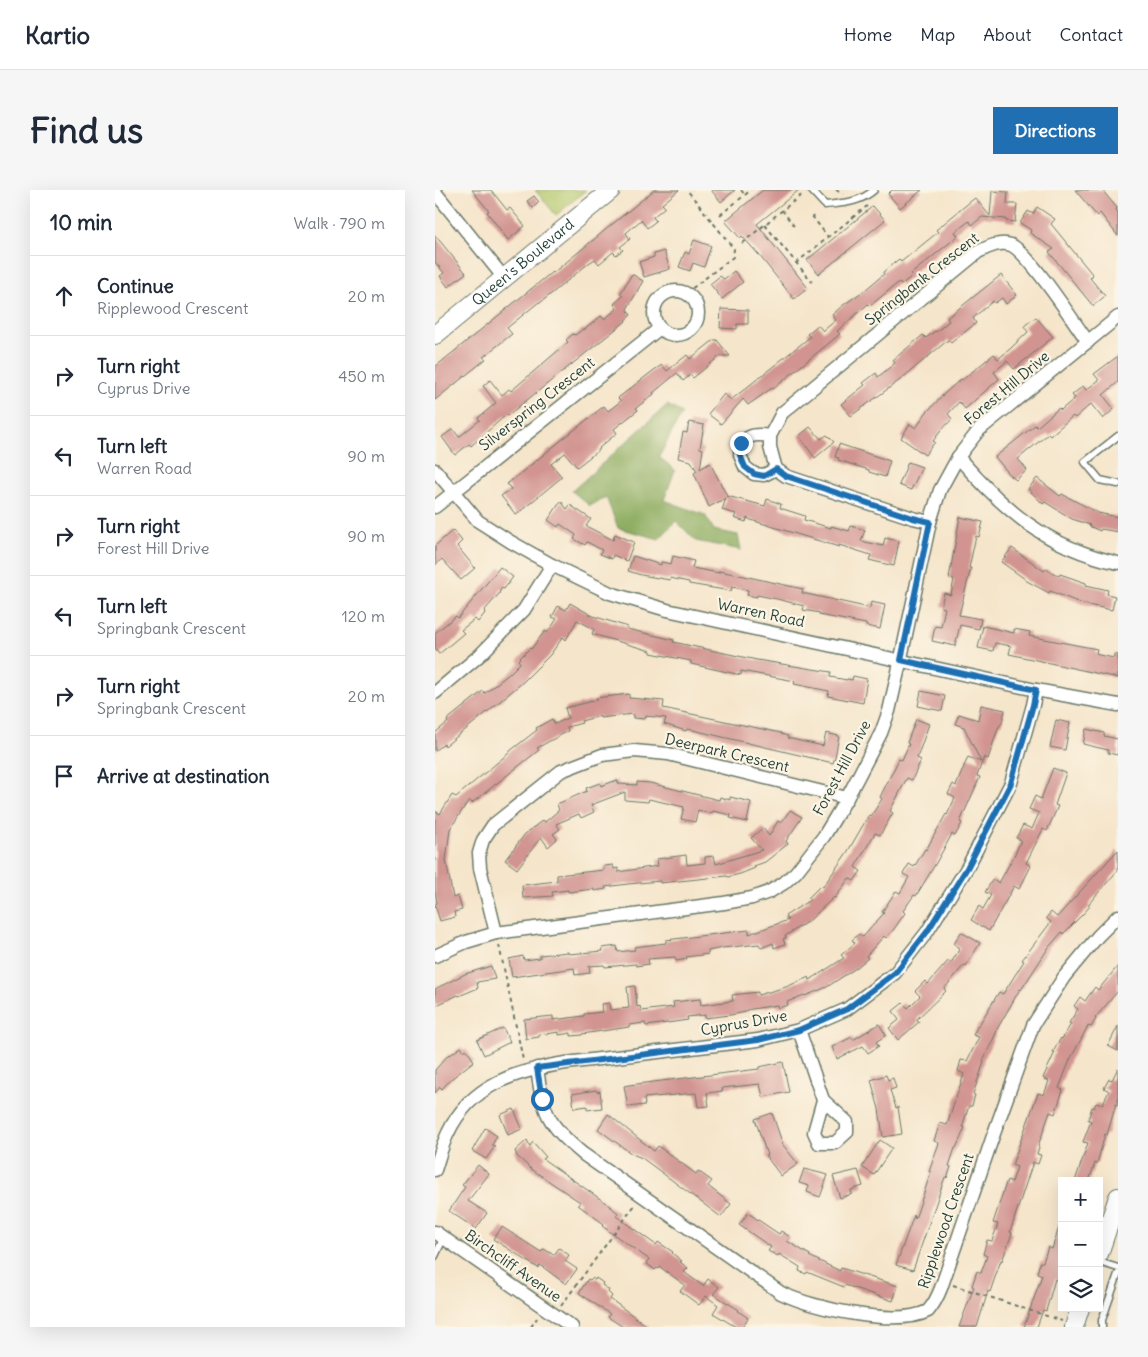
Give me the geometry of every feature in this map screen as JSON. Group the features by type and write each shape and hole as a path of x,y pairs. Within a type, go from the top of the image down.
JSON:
{"street":[{"name":"Queen's Boulevard","path":"435,335 611,190"},
{"path":"435,192 505,278"},
{"name":"Springbank Crescent","path":"770,436 782,412 978,252 994,244 1011,245 1027,258 1088,342"},
{"path":"675,291 686,293 692,298 697,311 693,326 677,334 666,332 660,328 654,316 654,308 661,296 675,291"},
{"name":"Forest Hill Drive","path":"435,956 466,942 498,939 752,898 769,892 784,883 806,861 824,836 847,798 881,733 889,711 901,660 930,522 940,490 958,457 979,430 1118,317"},
{"name":"Silverspring Crescent","path":"435,507 660,328"},
{"path":"776,469 764,476 754,474 745,467 740,455 741,443 749,435 770,436 770,447 776,469 786,476 930,522"},
{"path":"958,457 1001,503 1033,529 1061,544 1092,557 1118,563"},
{"name":"Warren Road","path":"435,470 478,521 552,565 610,593 667,610 1036,690 1118,705"},
{"path":"435,692 480,655 524,610 552,565"},
{"name":"Cyprus Drive","path":"435,1170 448,1133 459,1114 489,1086 510,1075 537,1068 758,1040 799,1030 847,1009 895,973 927,932 967,868 1011,783 1036,690"},
{"name":"Deerpark Crescent","path":"498,939 480,868 479,853 483,840 493,825 561,771 602,755 634,751 667,754 847,798"},
{"name":"Ripplewood Crescent","path":"537,1068 546,1114 566,1140 583,1154 781,1292 812,1308 848,1319 880,1326 905,1324 928,1312 937,1299 1033,1025 1064,977 1098,936 1118,916"},
{"path":"799,1030 823,1100"},
{"path":"1103,1242 1118,1197"},
{"name":"Birchcliff Avenue","path":"439,1235 572,1327"},
{"path":"1070,1325 1078,1312"}],"lane":[{"path":"813,192 825,205 852,203 866,197 874,190"},
{"path":"1118,436 1085,462 1100,480 1118,484"},
{"path":"435,1256 439,1235"},
{"path":"1103,1263 1118,1268"},
{"path":"1102,1327 1102,1320 1118,1274"}],"path":[{"path":"686,293 733,258 734,249 687,190"},
{"path":"741,190 745,195"},
{"path":"720,215 751,190"},
{"path":"742,243 800,196 813,192"},
{"path":"796,263 871,202"},
{"path":"782,210 797,229"},
{"path":"812,216 828,237"},
{"path":"765,224 812,282"},
{"path":"498,939 523,1062"},
{"path":"559,1309 635,1205"},
{"path":"944,1281 1070,1325"},
{"path":"531,1327 537,1318"}],"green space":[{"path":"535,190 586,190 556,215"},
{"path":"667,405 682,413 659,457 675,470 664,500 705,515 714,530 738,535 741,550 696,541 676,521 659,539 618,528 606,497 590,506 572,491"}],"building":[{"path":"472,190 491,190 507,210 510,208 525,226 508,240 487,212 489,211"},
{"path":"654,190 679,190 662,204 665,207 653,217 656,221 647,228 641,220 626,233 630,239 620,247 623,250 616,255 613,252 599,264 595,259 539,302 507,328 512,334 483,357 486,359 435,400 435,367"},
{"path":"711,190 735,190 721,202"},
{"path":"763,190 799,190 757,224 808,288 794,299 759,255 725,221"},
{"path":"892,190 922,190 900,208 888,194"},
{"path":"1075,190 1102,190 1117,208 1118,236 1100,213 1097,216"},
{"path":"992,191 1008,192 1007,204 1017,204 1015,222 1006,221 1006,219 982,217 972,225 969,221 955,232 958,236 911,274 912,276 901,285 899,282 870,306 868,304 837,331 840,334 773,389 748,405 743,399 721,424 708,414 724,394 731,400 810,337 807,334 818,325 823,331 836,320 832,315 842,306 865,290 899,259 901,262 938,232 936,230 975,198 990,216"},
{"path":"534,196 539,202 533,208 527,201"},
{"path":"873,206 885,220 819,274 807,260"},
{"path":"1037,207 1055,219 1051,224 1093,275 1090,278 1105,296 1093,306 1049,252 1054,249 1030,233 1031,230 1020,223 1028,211 1033,214"},
{"path":"435,235 466,273 448,287 440,276 444,273 435,262"},
{"path":"694,240 711,246 704,267 693,263 690,271 679,267 685,252 689,254"},
{"path":"664,251 670,269 644,277 639,262"},
{"path":"734,271 743,282 722,299 710,284 720,276 724,279"},
{"path":"632,274 643,281 627,309 631,315 626,321 506,415 471,446 469,444 455,455 442,437 453,429 459,437 480,420 478,418 496,403 483,386 490,380 502,395 509,389 511,391 568,342 566,340 573,334 575,335 584,330 601,316 604,319 617,309 614,304 623,296 620,294"},
{"path":"1001,275 1017,295 1006,304 1002,298 995,303 993,301 973,318 976,323 951,343 948,340 900,380 851,416 841,404 865,385 863,383 876,373 878,377 895,363 893,360 923,335 926,338 936,332 949,321 947,318"},
{"path":"721,309 748,310 748,324 737,324 737,329 720,328"},
{"path":"1036,317 1053,337 1014,369 1007,361 994,372 999,379 965,409 959,402 948,414 952,419 933,441 935,442 925,455 901,438 910,424 916,428 925,414 961,379 994,354 998,359 1010,349 1028,332 1024,326"},
{"path":"714,340 717,340 730,356 720,356 693,378 690,375 683,381 677,373 636,408 638,410 614,429 617,433 600,449 577,467 565,453 551,464 562,477 516,515 501,496 511,489 507,484 604,406 608,411 621,401 618,398 654,370 662,365 667,371 687,355 690,359"},
{"path":"1118,356 1118,382 1103,395 1114,409 1103,419 1091,404 1075,418 1073,416 1050,436 1048,434 1018,459 1027,470 1016,480 1011,476 995,457 1035,425 1037,427 1059,408 1061,410 1075,398 1072,395 1083,386 1086,390 1099,380 1094,374"},
{"path":"689,422 704,425 700,448 703,449 700,469 710,463 727,496 765,506 767,499 781,504 780,508 805,516 804,520 849,531 851,526 865,530 861,541 883,546 885,538 899,541 894,566 869,560 871,555 839,545 839,547 747,518 746,522 734,518 736,514 722,510 726,498 709,507 694,473 697,471 691,461 678,458 683,432 687,433"},
{"path":"810,427 821,439 827,435 834,442 815,458 799,436"},
{"path":"839,444 890,461 885,477 838,460 839,458 835,457"},
{"path":"908,462 922,467 911,490 899,485"},
{"path":"1037,478 1060,496 1062,494 1098,513 1118,517 1118,532 1101,529 1100,531 1090,525 1072,519 1045,502 1043,504 1028,489"},
{"path":"561,501 567,509 570,505 591,519 586,526 613,540 615,534 634,542 627,561 613,555 612,559 600,554 602,550 587,542 585,545 574,539 576,535 560,524 558,527 548,520"},
{"path":"960,517 983,522 979,537 976,536 969,568 971,568 959,615 981,619 979,629 960,625 955,646 932,641 935,626 941,627 945,608 941,607 944,593 951,595 954,579 949,578"},
{"path":"453,530 462,541 457,546 475,568 461,580 442,559 435,565 435,546"},
{"path":"1012,548 1044,571 1046,569 1059,576 1060,574 1086,583 1086,585 1108,590 1107,594 1115,596 1112,610 1083,604 1050,591 1049,593 1025,580 1001,562"},
{"path":"633,556 661,565 661,562 671,564 673,556 694,561 692,568 719,573 719,571 803,589 802,593 870,608 871,602 885,605 880,629 866,626 866,624 819,615 820,613 803,610 804,606 777,599 747,595 748,590 732,587 731,591 689,584 689,582 670,578 670,580 641,575 628,571"},
{"path":"500,567 513,577 504,589 501,588 499,594 484,611 485,613 478,622 475,619 461,630 464,633 439,654 435,649 435,633 456,616 458,618"},
{"path":"570,603 593,616 628,627 627,629 674,640 673,642 757,660 831,672 830,677 852,680 853,676 867,679 863,703 828,696 829,691 794,684 795,681 741,671 741,675 691,664 691,661 651,653 651,651 592,634 594,629 577,620 566,640 563,637 550,655 523,682 445,746 444,744 435,751 435,733 448,722 447,720 483,691 485,693 509,674 520,663 518,660 531,649 545,631 547,633 557,619 552,617 558,606 566,610"},
{"path":"983,626 1014,633 1014,629 1030,632 1029,636 1097,649 1096,653 1099,655 1114,658 1114,654 1118,655 1118,678 1009,654 1011,646 995,643 993,651 978,648"},
{"path":"921,691 945,696 942,711 918,706"},
{"path":"629,694 629,698 664,701 663,708 781,733 788,736 787,738 823,746 826,733 839,736 835,757 833,763 693,730 687,729 686,731 664,724 666,718 645,716 645,719 633,718 633,714 600,718 600,716 581,721 582,723 567,727 568,731 537,748 539,750 472,803 469,800 450,829 446,860 453,898 458,896 462,910 454,912 455,917 440,921 435,905 437,903 435,891 435,811 440,814 452,795 456,797 537,730 536,728 552,719 555,724 568,718 565,708 597,700 596,698"},
{"path":"981,705 1005,710 988,759 984,757 977,776 980,777 960,822 962,823 955,836 952,834 916,896 914,895 903,911 905,913 894,929 886,938 884,936 866,956 868,958 856,968 827,987 787,1002 788,1005 778,1008 777,1005 746,1010 746,1012 730,1015 705,1018 705,1015 687,1017 688,1020 646,1026 645,1023 629,1025 629,1027 582,1035 571,1036 571,1033 559,1035 559,1032 526,1039 524,1019 553,1016 553,1020 584,1016 584,1014 602,1012 601,1004 609,1003 610,1010 629,1008 627,987 635,986 637,1007 640,1006 641,1011 674,1007 673,1002 700,999 701,1005 733,1001 732,995 758,992 758,995 786,987 809,977 810,980 844,958 841,955 855,943 852,940 859,934 863,937 884,913 882,912 896,891 900,893 909,877 903,874 909,864 914,867 947,815 955,798 948,794 953,784 956,786 968,757 981,762 964,727 955,724 959,714 978,720"},
{"path":"916,719 929,724 917,758 921,760 912,780 907,778 890,811 893,813 880,835 875,833 855,867 861,871 854,881 849,878 835,898 810,920 785,936 786,938 783,939 785,944 774,948 773,943 761,948 759,944 722,948 708,951 708,954 686,957 687,959 676,961 675,957 648,959 649,964 636,966 636,964 605,967 604,965 589,966 590,973 575,975 574,968 512,977 509,959 523,956 524,960 540,958 540,955 603,951 602,948 617,946 618,952 635,950 634,947 666,943 666,940 749,930 749,934 788,920 785,916 810,900 808,898 821,885 823,887 848,851 869,815 871,816 882,799 880,797 899,759 902,760 909,744 907,743"},
{"path":"1056,720 1070,723 1065,750 1050,747"},
{"path":"1086,729 1104,733 1104,736 1118,739 1118,755 1108,753 1108,750 1083,744"},
{"path":"1053,768 1066,773 1055,805 1058,806 1047,831 1043,829 1026,863 1031,866 1023,882 1019,889 1014,886 989,931 971,920 979,906 983,909 991,895 985,892 993,879 999,883 1016,852 1021,840 1016,838 1023,825 1032,829 1039,813 1029,809 1035,796 1041,799"},
{"path":"617,780 619,784 637,785 637,782 650,783 719,800 720,797 730,800 730,797 751,802 747,822 730,818 731,815 698,810 695,822 681,819 684,807 649,799 648,802 625,800 625,792 591,805 594,812 581,818 579,814 556,824 560,829 553,834 557,839 548,847 541,837 517,869 505,860 525,834 543,820 545,822 559,810 557,804 587,791 586,788 600,783 601,786"},
{"path":"790,810 802,817 786,841 788,844 765,862 740,874 728,877 628,884 605,887 606,889 594,891 594,889 568,892 568,890 552,892 553,896 523,898 522,885 557,881 557,875 604,870 604,866 613,865 614,869 618,868 618,872 658,866 657,859 686,855 687,865 705,863 705,857 714,856 716,864 762,850 751,838 763,828 769,836 778,821 781,823"},
{"path":"1118,850 1118,870 1088,905 1090,906 1084,913 1063,934 1062,932 1049,947 1020,989 996,1031 983,1061 973,1094 975,1095 972,1106 969,1106 964,1121 963,1127 965,1127 955,1148 949,1166 951,1167 947,1178 945,1177 913,1270 896,1265 914,1215 915,1219 931,1172 929,1172 939,1143 934,1141 940,1123 947,1125 964,1074 958,1071 961,1060 967,1061 979,1037 973,1035 978,1025 999,992 1003,994 1024,961 1022,960 1051,922 1046,918 1051,912 1057,917"},
{"path":"961,932 980,943 966,966 964,965 944,989 946,991 917,1019 919,1022 898,1040 889,1028 899,1020 893,1011 903,1003 908,1008 920,996 915,991 925,981 928,984 948,961 951,963 960,948 954,944"},
{"path":"491,966 495,979 477,982 478,988 435,1006 435,989 465,974"},
{"path":"1118,966 1118,991 1095,1018 1091,1027 1088,1026 1070,1060 1059,1088 1063,1090 1055,1114 1050,1112 1038,1146 1037,1154 1041,1155 1038,1164 1033,1162 1010,1232 1012,1233 990,1292 988,1291 977,1327 959,1327 974,1287 972,1286 977,1271 981,1273 987,1256 983,1254 987,1240 992,1241 998,1224 993,1223 1007,1180 1012,1182 1017,1167 1012,1165 1038,1093 1044,1095 1049,1081 1043,1078 1055,1052 1053,1052 1071,1024 1069,1023 1078,1009 1074,1006 1080,997 1085,1001 1095,987 1098,990"},
{"path":"879,1024 886,1035 876,1042 879,1046 868,1053 863,1046 837,1059 832,1047 852,1037 853,1040"},
{"path":"1118,1026 1118,1051 1108,1046"},
{"path":"503,1028 510,1042 484,1055 477,1040"},
{"path":"461,1047 464,1051 466,1049 474,1061 435,1093 435,1070 449,1054"},
{"path":"783,1062 789,1092 763,1097 760,1084 722,1088 723,1091 707,1093 709,1106 698,1107 696,1093 644,1098 645,1105 628,1107 624,1086 759,1069 759,1067"},
{"path":"1118,1068 1118,1105 1116,1104 1107,1135 1105,1134 1097,1164 1095,1163 1090,1177 1076,1177 1088,1143 1083,1142 1091,1121 1088,1120 1092,1107 1094,1108 1096,1103 1102,1105 1109,1091 1104,1088 1109,1079 1112,1080"},
{"path":"886,1075 888,1080 893,1078 896,1088 890,1090 896,1108 898,1107 902,1134 883,1137 879,1109 871,1080"},
{"path":"596,1090 597,1092 600,1091 602,1108 587,1110 587,1106 574,1108 572,1094"},
{"path":"514,1109 522,1129 508,1135 500,1115"},
{"path":"772,1113 783,1145 798,1164 781,1176 765,1155 767,1155 755,1119"},
{"path":"608,1114 654,1151 658,1146 696,1174 698,1171 712,1181 708,1186 731,1204 721,1217 642,1158 632,1154 598,1129"},
{"path":"485,1128 497,1136 492,1145 495,1146 486,1159 472,1151"},
{"path":"527,1140 530,1146 533,1142 546,1157 543,1159 606,1203 618,1213 616,1216 656,1245 658,1242 673,1252 682,1261 680,1262 688,1268 684,1272 703,1286 708,1279 719,1287 713,1294 739,1310 748,1318 742,1327 736,1327 713,1313 718,1305 706,1296 699,1305 680,1291 685,1285 660,1267 655,1270 646,1263 649,1259 602,1226 604,1224 578,1205 580,1202 531,1169 517,1156 515,1151"},
{"path":"880,1140 892,1148 874,1175 862,1167"},
{"path":"478,1165 489,1174 468,1201 487,1213 476,1229 449,1211 465,1187 462,1185"},
{"path":"804,1169 828,1175 820,1197 807,1192 809,1186 799,1183"},
{"path":"858,1170 863,1186 851,1190 852,1194 840,1198 833,1176"},
{"path":"748,1213 779,1234 781,1231 790,1237 787,1241 809,1256 840,1271 841,1268 898,1286 893,1301 845,1285 844,1287 807,1272 806,1274 799,1271 800,1267 779,1254 778,1256 768,1251 771,1247 739,1225"},
{"path":"502,1227 541,1252 544,1249 554,1255 559,1248 569,1255 565,1261 577,1269 566,1284 540,1265 538,1268 493,1239"},
{"path":"1058,1230 1057,1280 1055,1279 1046,1311 1043,1310 1037,1327 1024,1327 1042,1275 1037,1273 1040,1262 1043,1262 1048,1247 1052,1249"},
{"path":"592,1278 595,1280 596,1278 609,1290 608,1292 612,1296 610,1299 649,1327 623,1327 608,1317 610,1314 579,1293 588,1279"}],"route":[{"path":"542,1099 537,1068 758,1040 799,1030 847,1009 895,973 927,932 967,868 1011,783 1036,690 901,660 930,522 786,476 776,469 764,476 754,474 745,467 740,455 741,443"}]}
